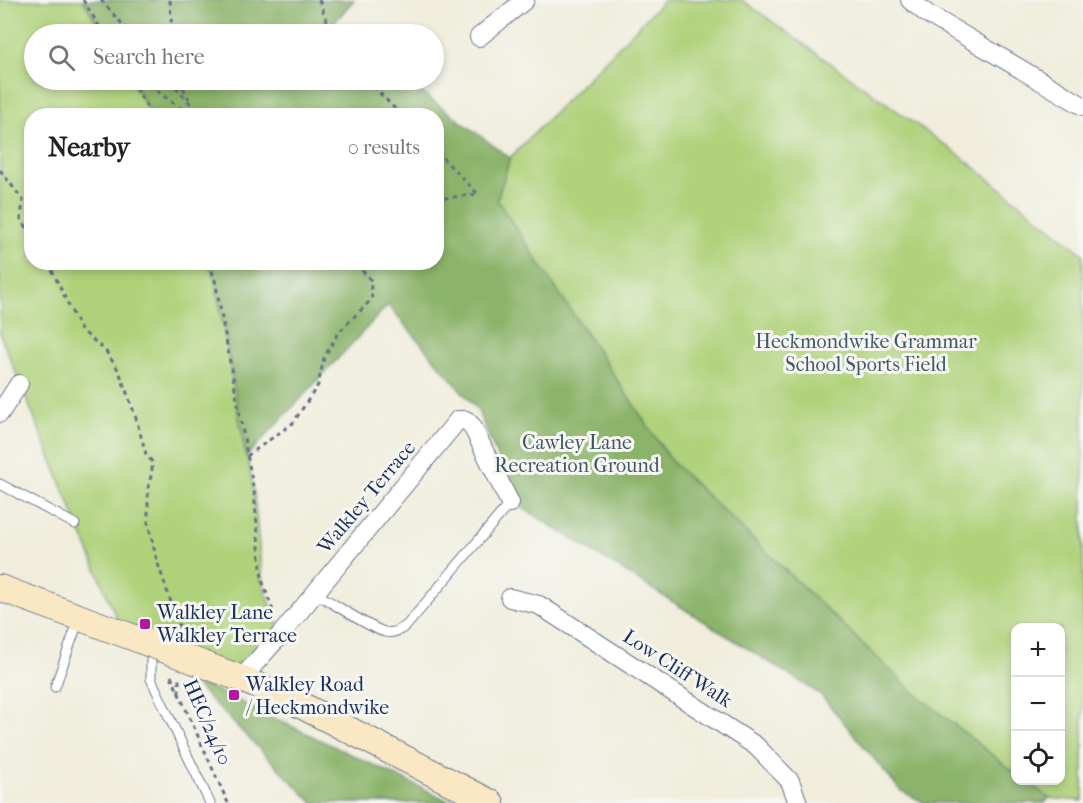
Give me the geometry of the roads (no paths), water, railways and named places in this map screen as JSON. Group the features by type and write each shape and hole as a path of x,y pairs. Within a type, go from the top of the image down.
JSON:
{"main road":[{"path":"0,588 165,649 287,698 491,803"}],"street":[{"path":"479,37 525,0"},
{"path":"910,0 926,14 1083,106"},
{"path":"0,413 19,384"},
{"name":"Walkley Terrace","path":"237,678 281,634 459,420 466,420 472,426 510,502"},
{"name":"Low Cliff Walk","path":"510,598 539,605 756,746 790,782 798,803"}],"lane":[{"path":"0,484 75,524"},
{"path":"315,592 377,629 400,631 510,502"},
{"path":"55,687 80,617"},
{"path":"165,649 151,661 151,679 210,803"}],"place":[{"name":"Walkley Lane Walkley Terrace","path":"145,624"},
{"name":"Walkley Road / Heckmondwike","path":"234,695"}],"park label":[{"name":"Heckmondwike Grammar School Sports Field","path":"866,352"},
{"name":"Cawley Lane Recreation Ground","path":"577,454"}]}
